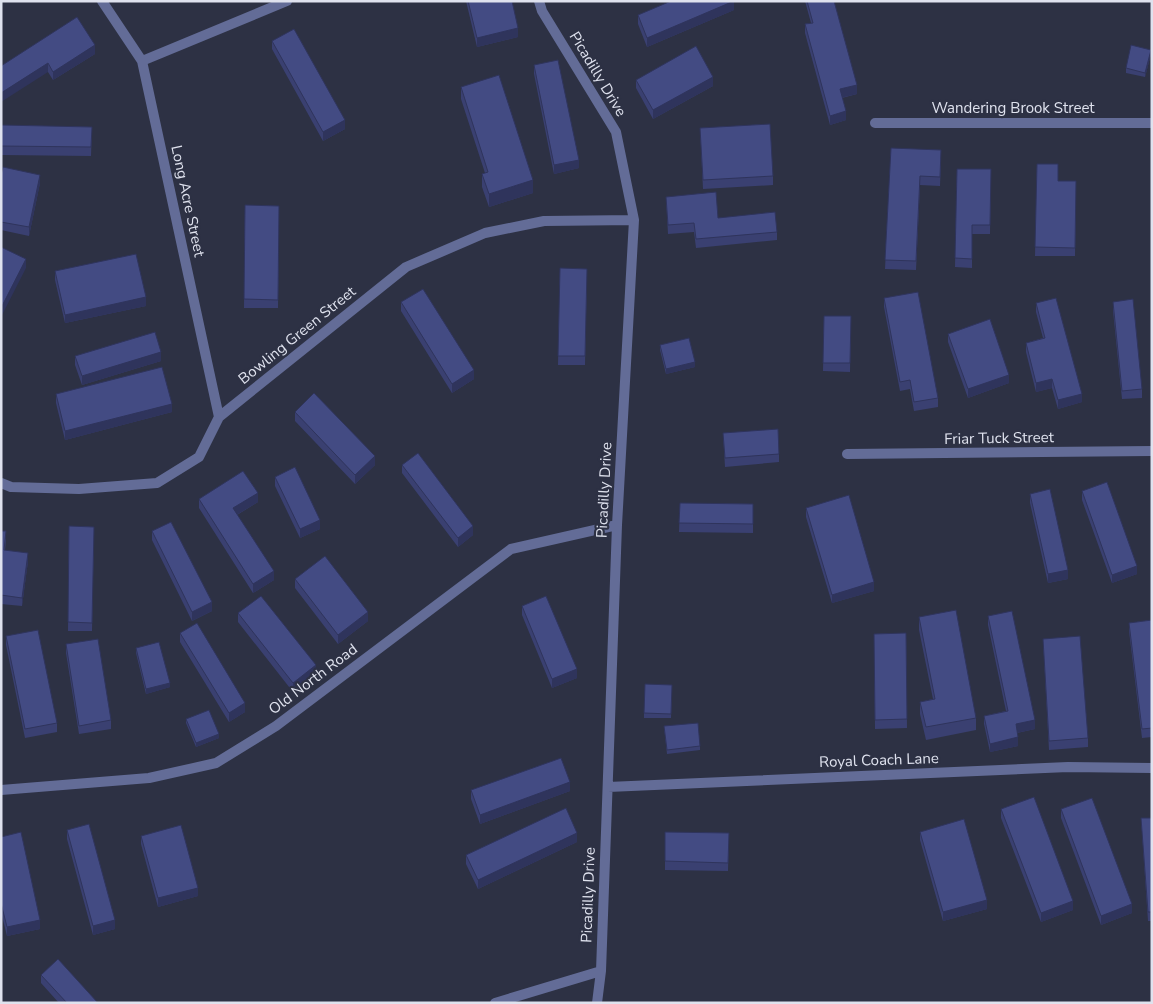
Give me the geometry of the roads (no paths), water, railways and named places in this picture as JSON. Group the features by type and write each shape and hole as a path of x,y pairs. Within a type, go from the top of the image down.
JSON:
{"street":[{"name":"Long Acre Street","path":"102,1 142,61 218,417"},
{"path":"142,61 287,1"},
{"name":"Picadilly Drive","path":"539,1 542,11 616,132 634,220 617,525 608,787 597,1003"},
{"name":"Wandering Brook Street","path":"875,123 1152,123"},
{"name":"Bowling Green Street","path":"1,483 10,487 79,489 157,483 199,457 218,417 406,267 485,233 544,221 634,220"},
{"name":"Friar Tuck Street","path":"846,454 1152,451"},
{"name":"Old North Road","path":"1,790 149,778 216,763 276,726 511,549 617,525"},
{"name":"Royal Coach Lane","path":"608,787 1068,767 1152,768"},
{"path":"495,1003 600,971"}]}
